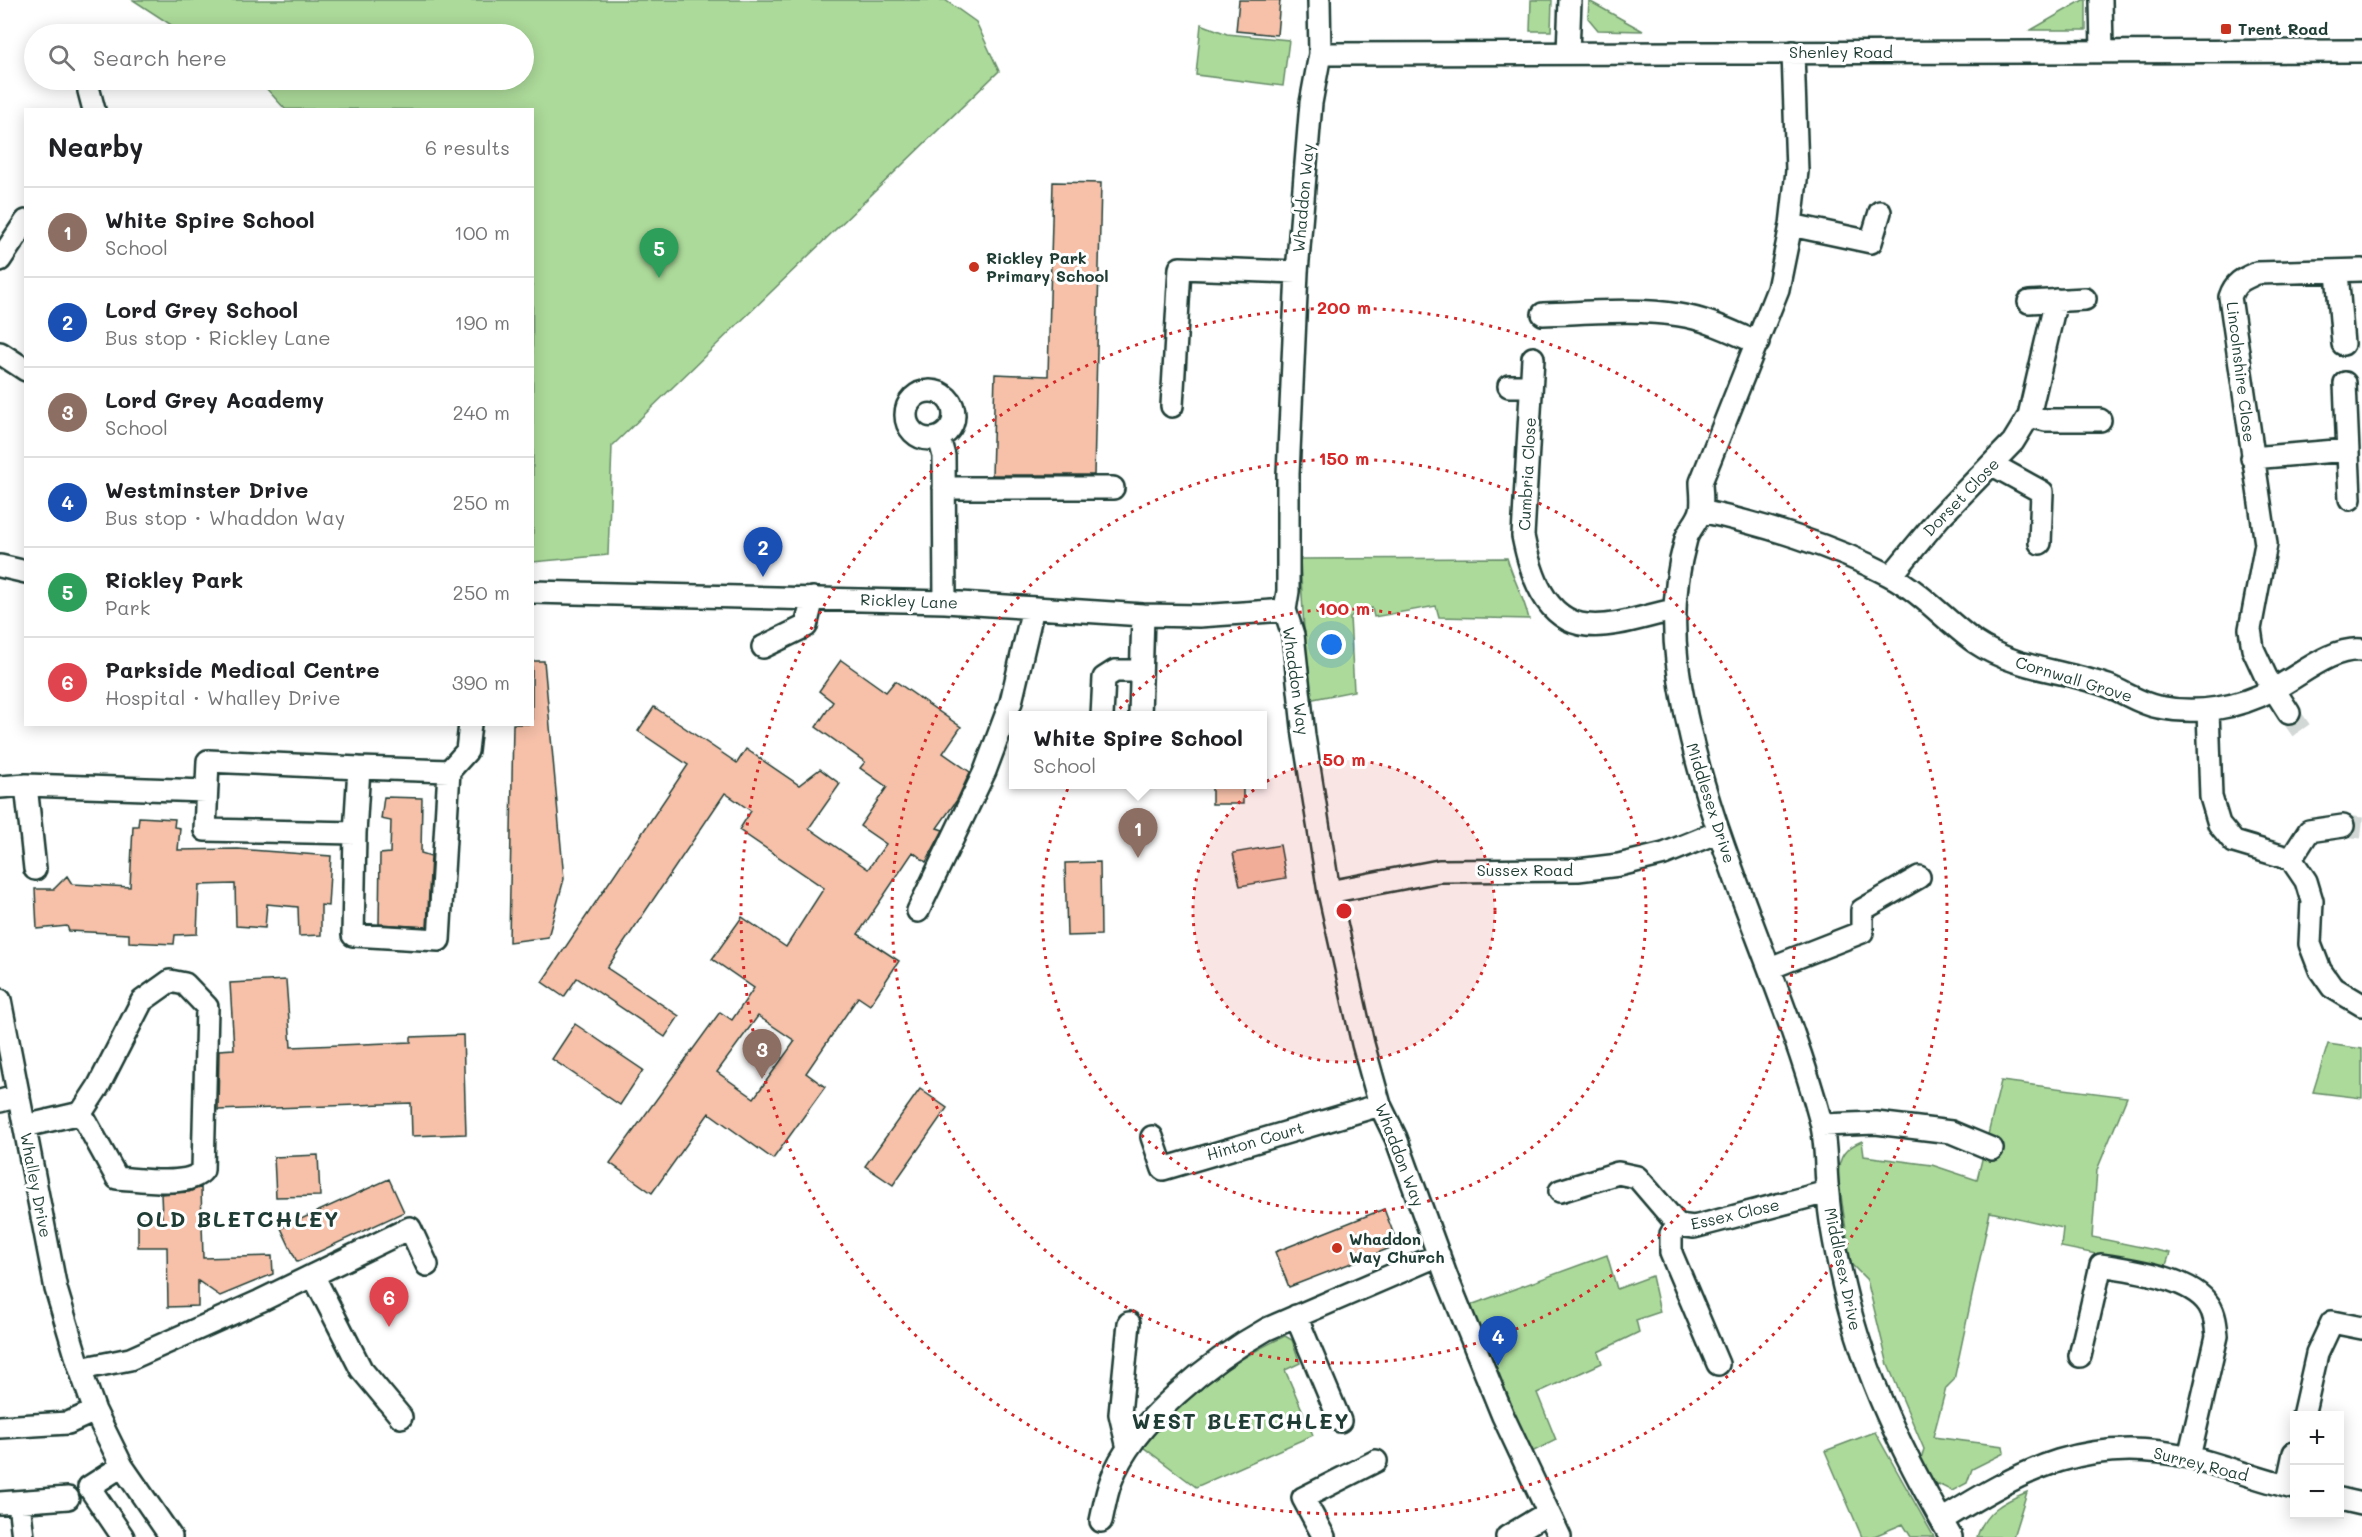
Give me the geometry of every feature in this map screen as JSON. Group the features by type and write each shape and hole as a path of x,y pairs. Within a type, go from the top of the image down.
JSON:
{"street":[{"name":"Whaddon Way","path":"1318,0 1320,54 1311,103 1297,272 1288,474 1288,591 1285,610 1293,635 1304,736 1329,892 1363,1044 1380,1104 1396,1138 1439,1255 1503,1416 1560,1537"},
{"path":"1568,53 1570,0"},
{"path":"2101,0 2102,51"},
{"name":"Shenley Road","path":"1320,54 2362,51"},
{"name":"Middlesex Drive","path":"1793,52 1797,171 1791,225 1778,289 1701,482 1701,511 1687,536 1674,610 1677,660 1690,738 1718,832 1770,968 1822,1125 1827,1192 1844,1287 1861,1352 1889,1424 1947,1529"},
{"path":"1791,225 1871,242 1880,212"},
{"path":"0,260 24,224"},
{"path":"1172,406 1180,268 1297,272"},
{"name":"Lincolnshire Close","path":"2289,713 2273,690 2253,649 2250,629 2266,544 2230,297 2234,286 2242,279 2257,273 2362,270"},
{"path":"2337,272 2343,345"},
{"path":"2029,302 2085,298"},
{"name":"Dorset Close","path":"1891,576 1938,518 1993,465 2013,442 2029,416 2056,300"},
{"path":"1543,314 1655,313 1680,315 1709,322 1758,343"},
{"path":"0,353 24,369"},
{"name":"Cumbria Close","path":"1533,358 1523,536 1528,559 1542,594 1569,619 1585,625 1600,625 1674,610"},
{"path":"2345,383 2350,499"},
{"path":"1509,386 1531,386"},
{"path":"2029,416 2046,420 2100,420"},
{"path":"939,438 944,456 945,602"},
{"name":"Lincolnshire Close","path":"2252,458 2347,450"},
{"path":"1993,465 2042,492 2040,543"},
{"path":"944,488 1113,488"},
{"name":"Cornwall Grove","path":"1701,511 1751,521 1891,576 1977,643 2011,660 2107,686 2157,707 2208,710 2238,705 2273,690 2315,663 2362,650"},
{"path":"0,566 24,572"},
{"name":"Rickley Lane","path":"534,592 945,602 1143,615 1199,616 1285,610"},
{"path":"763,647 806,626 813,598"},
{"path":"918,911 985,771 1011,702 1033,608"},
{"path":"1140,711 1143,615"},
{"path":"1102,711 1104,678 1115,671 1141,671"},
{"path":"2208,710 2211,797 2220,824 2234,842 2291,859 2306,881 2312,901 2310,944 2320,970 2332,987 2362,1005"},
{"path":"359,768 353,935 440,940 449,771 466,751 470,726"},
{"path":"355,833 205,830 208,761 449,771"},
{"path":"0,787 26,785 206,791"},
{"path":"26,785 35,869"},
{"path":"2291,859 2309,831 2343,826"},
{"name":"Sussex Road","path":"1329,892 1439,871 1578,870 1619,865 1664,854 1718,832"},
{"path":"1770,968 1862,932 1862,910 1919,877"},
{"path":"25,1126 81,1113 98,1087 142,1001 170,981 185,984 207,1007 202,1170 199,1175 174,1181 117,1178 81,1113"},
{"name":"Whalley Drive","path":"0,1000 9,1099 25,1126 56,1289 80,1369 95,1411 122,1466 171,1537"},
{"name":"Hinton Court","path":"1152,1137 1163,1169 1380,1104"},
{"path":"1822,1125 1876,1123 1951,1132 1992,1149"},
{"name":"Essex Close","path":"1560,1191 1618,1173 1637,1177 1678,1225 1694,1227 1827,1192"},
{"path":"1678,1225 1671,1234 1671,1253 1718,1364"},
{"path":"80,1369 130,1359 314,1275 410,1228 427,1265"},
{"path":"1101,1521 1111,1480 1142,1428 1213,1365 1243,1342 1296,1316 1439,1255"},
{"path":"2080,1356 2101,1265 2181,1283 2209,1305 2216,1321 2217,1336 2189,1457"},
{"path":"314,1275 361,1369 401,1417"},
{"path":"1296,1316 1340,1421"},
{"path":"2304,1411 2317,1354 2332,1322 2362,1328"},
{"path":"1128,1448 1120,1414 1129,1323"},
{"path":"0,1427 68,1423 95,1411"},
{"name":"Surrey Road","path":"1947,1529 2005,1483 2047,1463 2094,1451 2142,1450 2189,1457 2290,1487"},
{"path":"1324,1537 1303,1498 1376,1461"},
{"path":"23,1537 10,1503 79,1493 122,1466"},
{"path":"79,1493 123,1537"},
{"path":"2344,1500 2362,1504"},
{"path":"1507,1537 1547,1513"}],"green space":[{"path":"133,0 945,0 976,22 999,71 612,446 608,555 534,562 534,108 284,108 268,90 534,90 534,24 170,24"},
{"path":"1531,0 1552,0 1551,31 1530,31"},
{"path":"2086,0 2086,30 2031,30"},
{"path":"1589,1 1643,31 1598,30 1588,18"},
{"path":"1201,24 1227,34 1289,40 1283,86 1196,75"},
{"path":"1507,558 1529,619 1439,617 1436,606 1374,617 1372,608 1358,611 1350,617 1354,691 1308,700 1300,559"},
{"path":"2328,1044 2362,1049 2362,1098 2313,1092"},
{"path":"2001,1081 2127,1097 2097,1170 2092,1237 2170,1253 2165,1268 2061,1247 2063,1228 1990,1212 1954,1380 1946,1388 1933,1437 2003,1446 2004,1453 1972,1469 1967,1483 1952,1491 1938,1484 1928,1486 1919,1465 1924,1449 1888,1365 1867,1280 1851,1264 1838,1175 1844,1154 1862,1141 1864,1156 1932,1165 1977,1180"},
{"path":"1607,1255 1617,1289 1652,1276 1660,1312 1636,1320 1639,1332 1598,1352 1602,1363 1537,1393 1556,1440 1524,1456 1526,1441 1468,1306"},
{"path":"1285,1336 1292,1340 1300,1363 1285,1370 1313,1435 1196,1487 1143,1447 1190,1398 1245,1357"},
{"path":"1875,1432 1934,1537 1911,1537 1903,1524 1872,1537 1862,1537 1825,1451"},
{"path":"2027,1492 2013,1537 1977,1537 1985,1520 1996,1508"}],"building":[{"path":"1239,0 1280,0 1277,35 1236,31"},
{"path":"1053,182 1101,183 1094,475 992,475 995,374 1048,376"},
{"path":"841,660 886,692 895,681 961,727 943,753 970,772 957,800 937,828 943,830 926,862 913,852 858,934 899,961 870,1005 858,997 806,1073 825,1087 773,1159 709,1113 652,1193 610,1163 720,1012 732,1020 754,988 712,959 742,917 786,947 824,888 739,830 751,811 725,793 607,968 679,1016 665,1037 577,978 564,997 542,982 688,765 638,731 654,707 737,763 746,749 799,785 820,769 840,784 809,828 868,869 886,844 860,826 887,787 860,768 865,762 816,727 833,702 819,691","holes":["758,1016 795,1041 754,1098 717,1072"]},
{"path":"534,661 544,661 564,879 548,937 509,942 513,726 534,726"},
{"path":"1212,789 1243,789 1243,804 1212,804"},
{"path":"384,797 422,798 421,853 431,856 427,927 379,924 380,854 390,853 391,821 381,819"},
{"path":"139,817 175,819 174,827 180,828 178,850 238,849 331,856 328,906 321,905 321,935 299,936 298,907 267,904 265,928 236,926 235,884 199,885 197,934 175,935 174,944 129,942 129,934 69,931 67,926 37,929 35,889 54,889 67,876 72,884 130,887 133,826 138,826"},
{"path":"1280,845 1286,878 1240,886 1233,853"},
{"path":"1100,862 1101,935 1067,936 1065,863"},
{"path":"286,980 291,1047 411,1042 411,1037 463,1035 466,1134 412,1136 411,1103 218,1110 219,1050 234,1049 230,983"},
{"path":"575,1024 643,1070 620,1105 552,1059"},
{"path":"920,1089 947,1108 893,1185 865,1166"},
{"path":"318,1155 320,1196 276,1197 274,1157"},
{"path":"389,1179 404,1212 297,1262 281,1228"},
{"path":"201,1187 203,1258 272,1256 273,1274 220,1296 198,1281 198,1306 168,1307 167,1247 138,1247 138,1218 162,1217 161,1194 189,1192"},
{"name":"Whaddon Way Church","path":"1384,1209 1398,1245 1289,1287 1275,1252"}],"tunnel":[{"path":"2289,713 2303,733"},
{"path":"2343,826 2362,828"}],"place":[{"name":"Trent Road","path":"2226,29"},
{"name":"Rickley Park Primary School","path":"974,267"},
{"name":"Rickley Park","path":"659,278"},
{"name":"Lord Grey School","path":"763,577"},
{"name":"White Spire School","path":"1138,858"},
{"name":"Lord Grey Academy","path":"762,1079"},
{"name":"Whaddon Way Church","path":"1337,1248"},
{"name":"Parkside Medical Centre","path":"389,1327"},
{"name":"Westminster Drive","path":"1498,1366"}],"district":[{"name":"OLD BLETCHLEY","path":"238,1219"},
{"name":"WEST BLETCHLEY","path":"1241,1421"}]}
